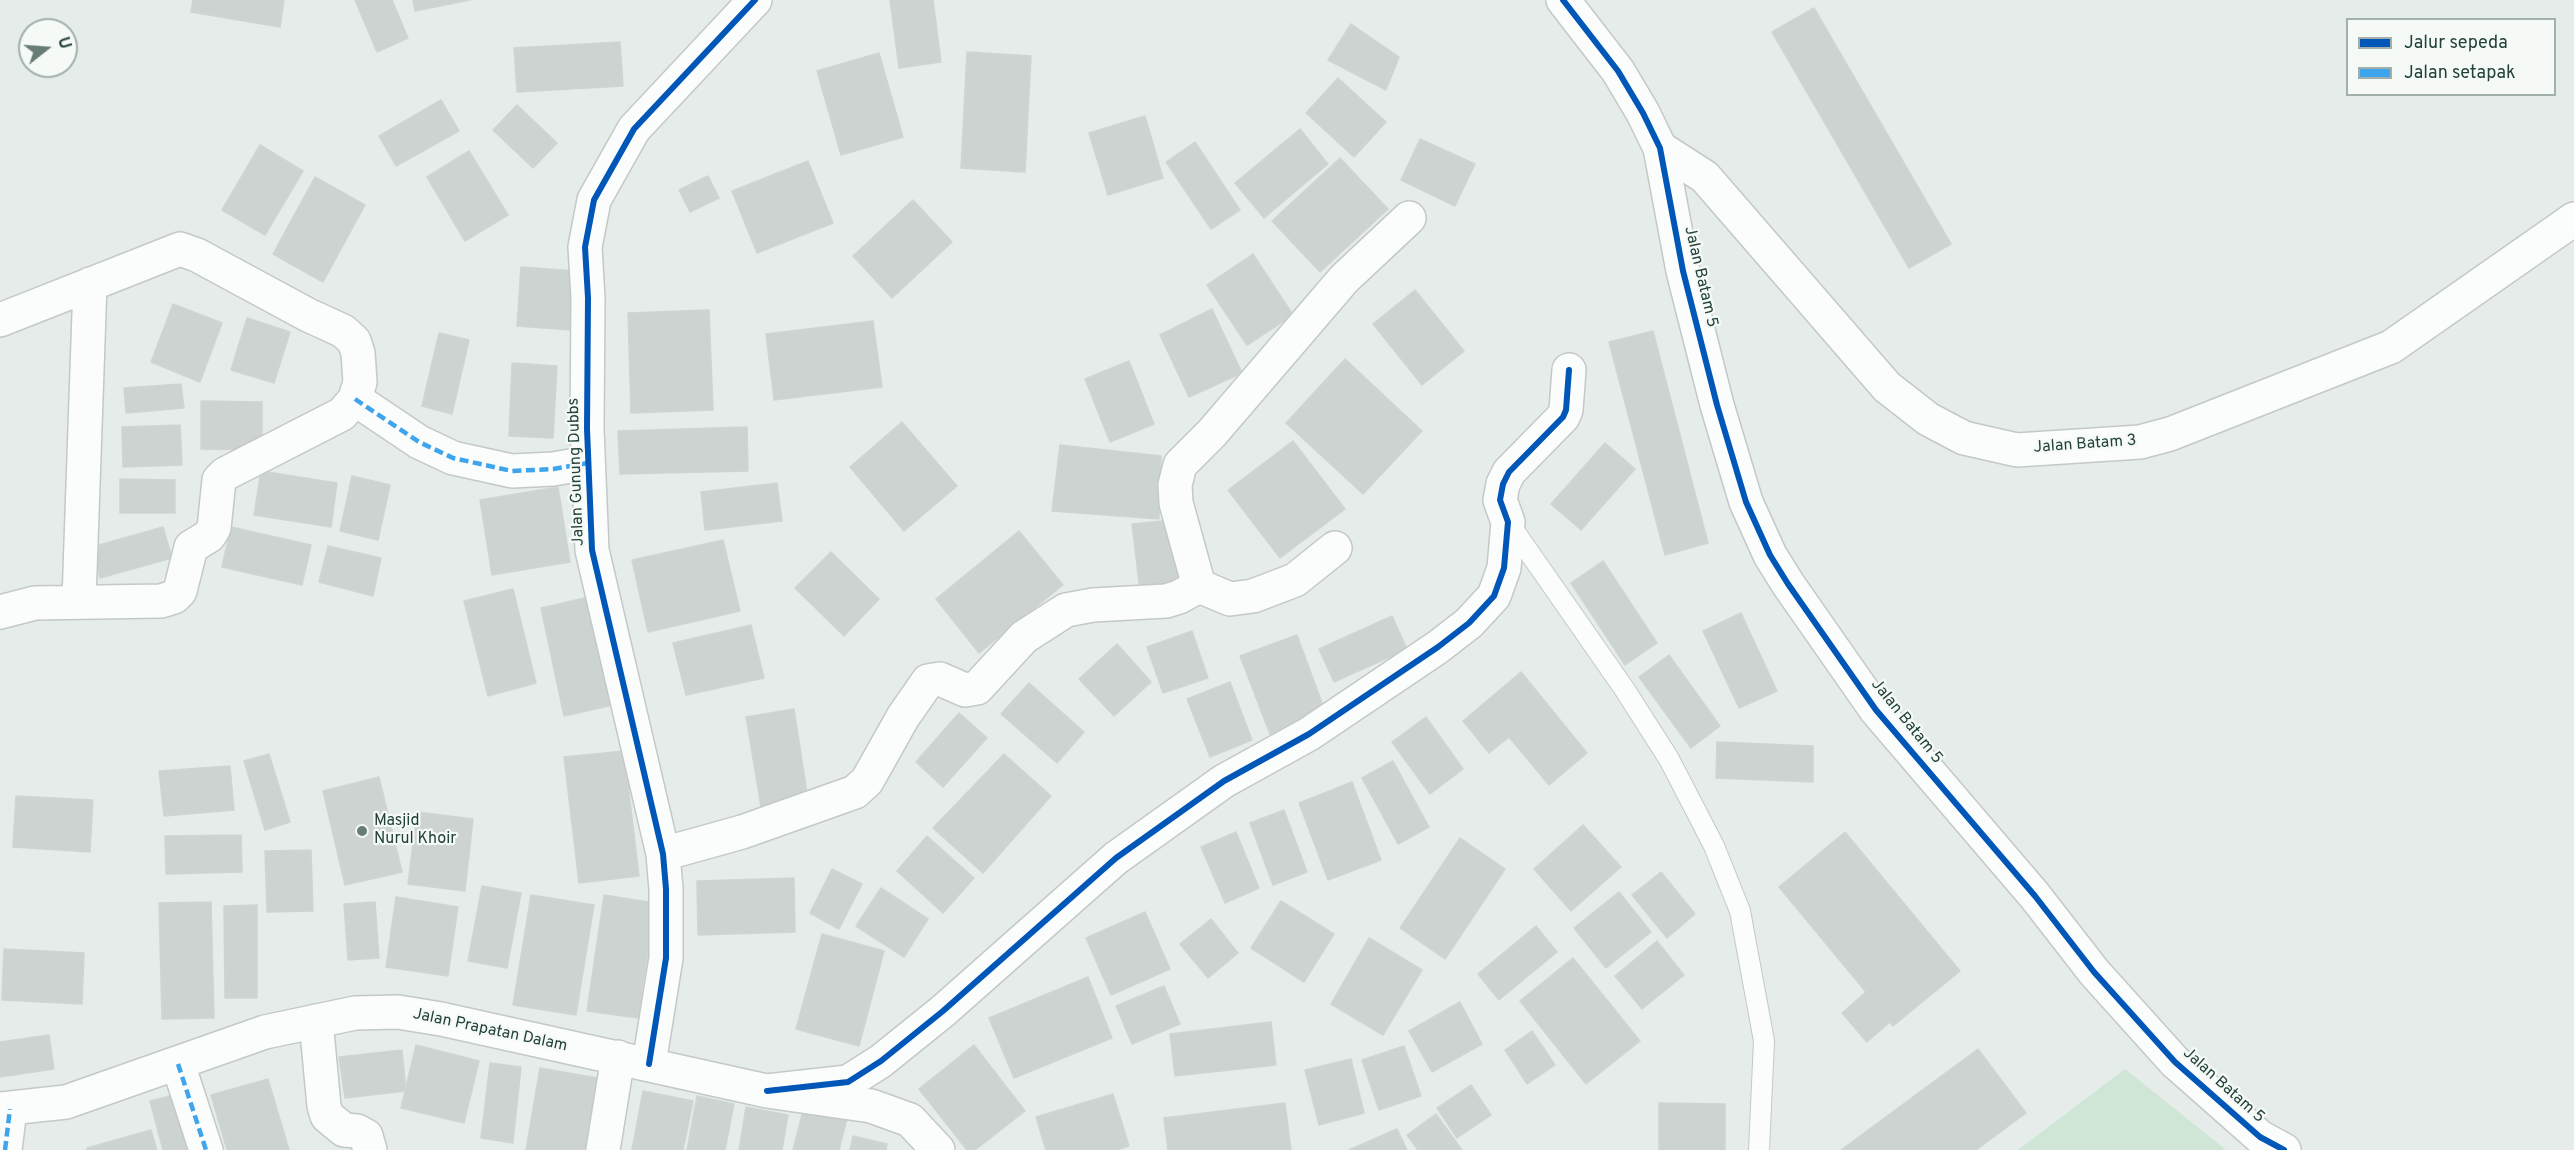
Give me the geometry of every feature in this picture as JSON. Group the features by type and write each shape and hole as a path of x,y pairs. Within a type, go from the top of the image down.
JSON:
{"street":[{"name":"Jalan Gunung Dubbs","path":"603,1150 666,958 663,854 592,550 588,463 588,298 585,247 594,200 634,129 755,0"},
{"name":"Jalan Batam 5","path":"1563,0 1618,71 1643,113 1660,148 1683,271 1717,405 1746,502 1770,555 1788,584 1876,710 2035,896 2094,972 2175,1062 2260,1137 2284,1150"},
{"name":"Jalan Batam 3","path":"1660,148 1705,177 1887,387 1928,419 1964,438 2017,450 2140,442 2170,434 2391,347 2574,219"},
{"path":"1199,586 1176,503 1175,485 1180,465 1212,433 1344,279 1409,218"},
{"path":"0,320 170,251 180,249 197,255 308,315 344,331 354,341 358,353 360,382 354,399 342,414 225,474 219,480 214,528 209,536 191,547 180,591 174,597 161,601 79,600 36,603 0,612"},
{"path":"79,600 90,284"},
{"path":"767,1091 848,1082 882,1061 943,1011 1116,858 1224,781 1309,734 1438,647 1468,623 1494,596 1504,568 1508,522 1500,500 1503,484 1509,472 1563,417 1566,410 1569,370"},
{"path":"354,399 419,442 453,458 512,471 553,469 588,463"},
{"path":"663,854 742,832 855,792 867,781 903,717 928,681 940,679 965,690 977,688 1024,637 1066,610 1093,605 1166,601 1199,586 1230,599 1253,596 1294,580 1335,548"},
{"name":"Jalan Prapatan Dalam","path":"5,1109 66,1102 265,1032 355,1013 398,1012 441,1019 767,1091 871,1106 910,1120 938,1150"},
{"path":"316,1021 324,1106 327,1116 344,1130 357,1131 366,1136 370,1150"},
{"path":"178,1064 206,1150"},
{"path":"5,1109 5,1150"}],"lane":[{"path":"1508,522 1625,690 1669,759 1714,846 1740,911 1764,1041 1759,1150"}],"green space":[{"path":"2125,1069 2226,1150 2018,1150"}],"building":[{"path":"193,0 284,0 280,27 191,12"},
{"path":"355,0 392,0 408,38 377,52"},
{"path":"413,0 470,0 415,11"},
{"path":"890,0 933,0 941,62 899,68"},
{"path":"1814,8 1951,244 1909,268 1772,32"},
{"path":"1351,24 1399,57 1386,90 1328,60"},
{"path":"620,42 623,86 517,92 514,48"},
{"path":"967,52 1031,56 1025,172 961,168"},
{"path":"879,53 903,137 841,155 817,71"},
{"path":"1338,78 1386,122 1354,157 1306,113"},
{"path":"441,100 459,131 396,166 379,136"},
{"path":"517,105 557,143 533,168 493,130"},
{"path":"1145,116 1163,178 1108,195 1089,133"},
{"path":"1300,129 1328,164 1264,218 1235,183"},
{"path":"1420,139 1475,164 1455,206 1401,180"},
{"path":"1195,142 1240,210 1211,229 1166,162"},
{"path":"260,145 303,171 265,235 222,210"},
{"path":"469,151 508,215 465,241 427,177"},
{"path":"1340,158 1388,209 1320,272 1272,221"},
{"path":"808,161 833,223 757,253 732,191"},
{"path":"708,176 719,198 690,212 679,190"},
{"path":"315,177 365,205 323,282 273,254"},
{"path":"913,200 952,242 892,298 853,256"},
{"path":"1253,254 1293,315 1247,345 1207,285"},
{"path":"521,267 575,271 570,330 517,326"},
{"path":"1415,290 1464,351 1422,385 1373,324"},
{"path":"173,304 222,323 200,382 151,362"},
{"path":"1212,309 1242,373 1189,397 1160,335"},
{"path":"709,310 713,410 631,413 628,313"},
{"path":"247,318 290,332 274,383 231,370"},
{"path":"873,321 882,387 774,400 766,334"},
{"path":"1653,331 1708,543 1665,555 1609,342"},
{"path":"439,333 469,340 452,414 422,406"},
{"path":"1345,359 1422,431 1363,494 1286,423"},
{"path":"1129,361 1154,424 1110,442 1085,379"},
{"path":"512,363 557,366 553,438 509,436"},
{"path":"181,384 184,408 126,413 124,388"},
{"path":"201,401 262,402 262,450 201,449"},
{"path":"902,422 957,486 904,531 850,467"},
{"path":"180,425 182,465 123,467 122,427"},
{"path":"747,427 748,471 620,474 618,431"},
{"path":"1293,441 1345,509 1280,558 1228,490"},
{"path":"1605,443 1635,469 1581,530 1551,504"},
{"path":"1060,445 1161,456 1159,519 1052,511"},
{"path":"261,471 337,483 331,527 254,515"},
{"path":"352,476 390,485 378,540 340,531"},
{"path":"120,479 175,480 175,513 120,513"},
{"path":"777,483 782,521 705,530 701,492"},
{"path":"558,487 570,562 492,575 480,500"},
{"path":"1172,520 1180,587 1140,591 1132,524"},
{"path":"163,527 172,558 100,578 92,547"},
{"path":"231,527 311,545 302,585 222,567"},
{"path":"1019,531 1063,585 979,653 936,599"},
{"path":"723,540 740,611 648,632 632,560"},
{"path":"328,546 381,558 373,596 319,582"},
{"path":"831,552 879,599 844,636 795,588"},
{"path":"1603,561 1657,643 1625,665 1571,583"},
{"path":"513,589 536,683 488,696 464,601"},
{"path":"589,597 613,705 564,716 541,608"},
{"path":"1741,613 1777,691 1739,708 1703,631"},
{"path":"1392,616 1407,649 1334,682 1319,649"},
{"path":"751,625 764,678 686,695 673,643"},
{"path":"1192,631 1208,678 1163,693 1147,647"},
{"path":"1297,635 1326,714 1270,734 1240,656"},
{"path":"1117,644 1151,682 1114,716 1079,679"},
{"path":"1669,655 1720,726 1691,748 1639,677"},
{"path":"1521,672 1587,753 1549,785 1509,737 1489,753 1463,721"},
{"path":"1230,682 1252,740 1210,757 1187,699"},
{"path":"1029,683 1084,732 1057,763 1001,714"},
{"path":"794,709 809,806 762,813 746,717"},
{"path":"959,713 987,738 943,787 916,762"},
{"path":"1426,717 1463,769 1430,794 1392,742"},
{"path":"1717,742 1813,746 1813,782 1716,778"},
{"path":"624,751 639,876 579,883 564,757"},
{"path":"269,754 290,822 265,830 244,761"},
{"path":"1004,754 1051,796 983,873 933,828"},
{"path":"1393,761 1429,827 1398,844 1362,778"},
{"path":"230,766 234,810 164,816 159,771"},
{"name":"Masjid Nurul Khoir","path":"379,777 402,872 345,885 323,791"},
{"path":"1352,782 1381,860 1328,880 1299,803"},
{"path":"16,796 93,800 90,852 13,847"},
{"path":"1284,810 1307,872 1273,885 1250,823"},
{"path":"417,812 473,819 465,891 408,884"},
{"path":"1583,825 1621,867 1571,911 1534,869"},
{"path":"1236,832 1259,888 1225,903 1201,847"},
{"path":"1845,832 1960,971 1893,1026 1890,1022 1867,1042 1842,1013 1866,992 1779,887"},
{"path":"241,835 242,872 166,874 165,836"},
{"path":"927,836 974,878 943,913 897,871"},
{"path":"1460,838 1505,869 1445,959 1400,928"},
{"path":"311,850 313,911 267,912 265,851"},
{"path":"832,869 862,884 839,929 810,913"},
{"path":"1661,872 1695,914 1667,938 1632,895"},
{"path":"794,878 795,932 698,935 697,881"},
{"path":"482,886 521,893 507,968 468,961"},
{"path":"881,888 928,919 904,957 856,926"},
{"path":"1619,892 1651,932 1606,968 1574,928"},
{"path":"531,895 594,905 576,1015 513,1005"},
{"path":"604,895 655,903 638,1018 587,1011"},
{"path":"396,897 458,907 448,976 386,967"},
{"path":"1281,901 1334,934 1304,982 1251,948"},
{"path":"211,902 214,1018 162,1019 159,903"},
{"path":"375,902 379,958 348,960 344,904"},
{"path":"257,905 257,998 225,998 224,906"},
{"path":"1145,912 1170,969 1111,995 1086,938"},
{"path":"1211,919 1238,953 1208,978 1180,944"},
{"path":"1536,926 1557,952 1499,1000 1478,974"},
{"path":"822,934 884,951 859,1046 796,1029"},
{"path":"1369,938 1422,970 1383,1035 1331,1004"},
{"path":"1657,941 1684,975 1642,1009 1615,976"},
{"path":"4,949 84,953 82,1004 2,1000"},
{"path":"1573,958 1640,1041 1586,1084 1520,1001"},
{"path":"1088,977 1112,1038 1014,1078 989,1018"},
{"path":"1164,986 1180,1024 1132,1044 1116,1006"},
{"path":"1460,1002 1482,1044 1432,1072 1409,1031"},
{"path":"1271,1022 1276,1065 1175,1076 1170,1034"},
{"path":"1532,1031 1555,1065 1527,1084 1505,1050"},
{"path":"49,1035 54,1069 0,1077 0,1042"},
{"path":"416,1045 479,1061 464,1123 401,1108"},
{"path":"974,1045 1025,1111 975,1150 967,1150 919,1089"},
{"path":"1404,1046 1421,1096 1379,1110 1362,1060"},
{"path":"1978,1049 2026,1113 1976,1150 1841,1150"},
{"path":"402,1050 406,1091 345,1098 339,1057"},
{"path":"1351,1059 1364,1113 1319,1125 1305,1070"},
{"path":"490,1063 521,1067 513,1143 481,1138"},
{"path":"540,1068 603,1079 591,1150 526,1150"},
{"path":"268,1079 289,1150 227,1150 211,1095"},
{"path":"1471,1085 1491,1115 1457,1138 1437,1108"},
{"path":"643,1091 693,1101 683,1150 632,1150"},
{"path":"182,1093 197,1150 163,1150 150,1101"},
{"path":"1113,1094 1129,1146 1117,1150 1046,1150 1036,1117"},
{"path":"697,1096 734,1104 725,1150 687,1150"},
{"path":"1285,1103 1291,1150 1168,1150 1164,1118"},
{"path":"1659,1103 1725,1104 1725,1150 1659,1150"},
{"path":"746,1107 788,1115 782,1150 739,1150"},
{"path":"804,1107 847,1119 839,1150 793,1150"},
{"path":"1436,1114 1462,1150 1418,1150 1407,1135"},
{"path":"1397,1129 1407,1150 1349,1150"},
{"path":"151,1130 157,1150 87,1150 87,1148"},
{"path":"853,1136 887,1144 886,1150 850,1150"}],"marked path":[{"path":"355,399 419,442 453,458 512,471 553,469 588,463"},
{"path":"178,1064 206,1150"},
{"path":"5,1150 10,1109"}],"cycle path":[{"path":"649,1064 666,958 666,889 663,854 592,550 587,429 588,298 585,247 594,200 634,129 755,0"},
{"path":"1563,0 1618,71 1643,113 1660,148 1683,271 1717,405 1746,502 1770,555 1788,584 1876,710 2035,896 2094,972 2175,1062 2260,1137 2284,1150"},
{"path":"767,1091 848,1082 881,1061 943,1011 1116,858 1224,781 1309,734 1438,647 1469,623 1494,596 1504,568 1508,522 1500,500 1503,484 1509,472 1563,417 1566,410 1569,370"}],"place":[{"name":"Masjid Nurul Khoir","path":"362,831"}]}
